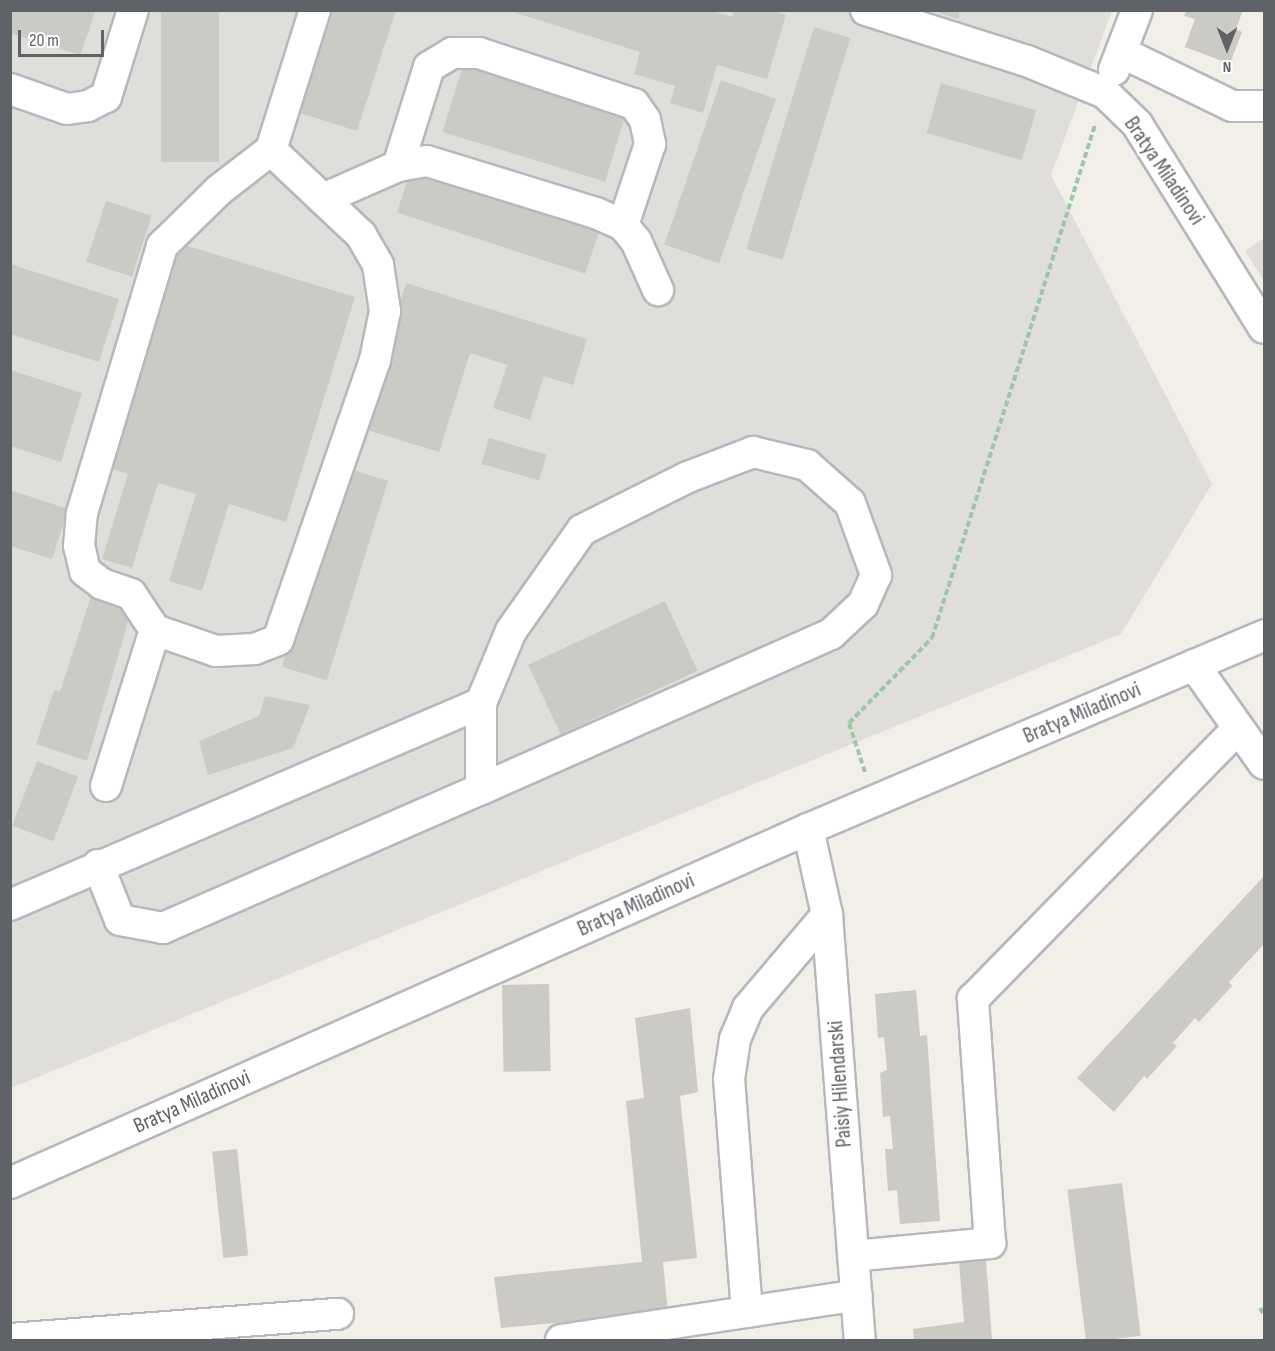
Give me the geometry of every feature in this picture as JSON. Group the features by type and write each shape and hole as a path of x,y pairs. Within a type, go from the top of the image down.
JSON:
{"street":[{"path":"10,89 67,109 88,106 106,97 133,10"},
{"path":"271,150 361,234 378,265 385,311 375,360 278,640 255,649 216,651 155,630 131,594 102,584 85,571 79,546 82,513 162,246 219,190 271,150 315,10"},
{"path":"866,10 1027,61 1105,93 1137,10"},
{"path":"1121,52 1232,106 1264,106"},
{"path":"398,166 429,67 452,53 479,53 634,104 645,120 650,144 623,225"},
{"name":"Bratya Miladinovi","path":"1105,93 1137,124 1264,328"},
{"path":"323,199 398,166 427,161 596,213 623,225 636,241 658,290"},
{"path":"98,865 120,920 163,928 481,789 831,634 863,604 876,575 850,503 807,465 753,452 688,477 582,530 511,630 481,703 481,789"},
{"path":"106,786 155,630"},
{"name":"Bratya Miladinovi","path":"10,1183 808,828 1264,635"},
{"path":"1194,665 1264,764"},
{"path":"10,905 98,865 481,703"},
{"path":"853,1256 990,1243 974,999 1238,728"},
{"name":"Paisiy Hilendarski","path":"808,828 827,915 860,1341"},
{"path":"747,1312 729,1079 735,1039 748,1008 827,915"},
{"path":"561,1341 857,1295"},
{"path":"10,1339 338,1314"}],"path":[{"path":"875,801 849,723 932,638 1105,93"},
{"path":"1260,1308 1264,1315"}],"shaded area":[{"path":"11,11 1112,11 1051,175 1212,484 1121,634 11,1088"},
{"path":"1264,238 1264,281 1245,251"}],"building":[{"path":"10,10 96,10 80,55 10,33"},
{"path":"161,10 219,10 219,162 161,162"},
{"path":"318,10 396,10 357,131 287,109"},
{"path":"507,10 710,10 732,17 734,10 771,10 786,15 767,79 717,65 703,113 670,103 675,86 634,74 640,52"},
{"path":"932,10 960,10 958,19"},
{"path":"1186,10 1243,10 1236,29 1242,32 1230,64 1185,47 1195,19 1184,16"},
{"path":"814,27 850,38 783,260 746,249"},
{"path":"463,65 626,115 605,182 443,132"},
{"path":"721,80 776,99 719,263 664,245"},
{"path":"941,83 1036,110 1022,160 927,133"},
{"path":"412,166 600,227 585,274 397,213"},
{"path":"106,201 152,216 132,277 86,262"},
{"path":"181,244 355,297 286,522 229,504 202,591 169,581 196,494 158,483 132,568 102,559 128,474 112,469"},
{"path":"10,264 119,299 99,362 10,334"},
{"path":"406,283 587,339 573,385 544,376 530,420 493,408 507,365 470,353 439,452 361,428"},
{"path":"10,370 82,393 61,462 10,446"},
{"path":"489,438 547,455 539,480 482,464"},
{"path":"343,467 388,481 327,681 282,667"},
{"path":"10,490 68,509 52,559 10,546"},
{"path":"92,593 133,606 87,761 36,744 54,690 60,692"},
{"path":"665,601 698,671 561,735 528,665"},
{"path":"265,696 310,705 293,748 208,775 199,741 259,716"},
{"path":"37,761 78,777 53,841 12,825"},
{"path":"1264,876 1264,944 1229,982 1232,986 1199,1022 1195,1018 1173,1043 1177,1046 1147,1079 1144,1076 1114,1112 1077,1078"},
{"path":"549,984 551,1071 504,1072 502,985"},
{"path":"916,990 920,1036 927,1035 940,1221 900,1224 897,1190 888,1191 885,1149 893,1149 890,1116 883,1117 880,1073 887,1070 884,1037 878,1038 875,994"},
{"path":"690,1008 698,1092 680,1096 697,1258 663,1262 668,1313 501,1328 494,1277 642,1262 626,1101 644,1098 635,1018"},
{"path":"237,1149 248,1255 223,1258 212,1152"},
{"path":"1122,1183 1141,1336 1086,1340 1067,1190"},
{"path":"986,1260 992,1340 914,1340 913,1329 964,1322 959,1262"}]}
